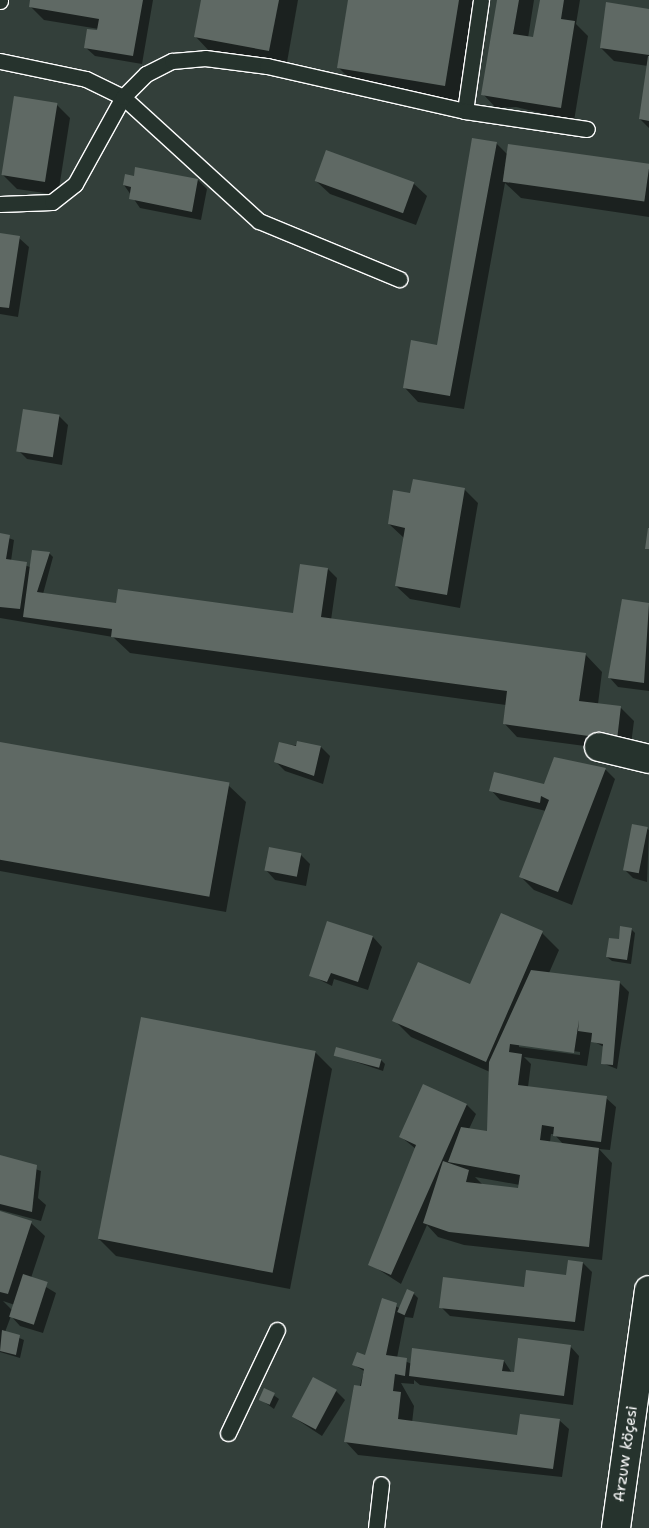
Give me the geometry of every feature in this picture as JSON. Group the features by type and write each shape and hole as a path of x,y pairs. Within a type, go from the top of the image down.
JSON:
{"street":[{"path":"599,747 649,759"},
{"name":"Arzuw köçesi","path":"616,1528 649,1290"}],"lane":[{"path":"465,110 481,0"},
{"path":"0,204 52,202 75,184 123,97 146,74 172,61 205,58 334,79 465,110 587,129"},
{"path":"0,61 86,79 123,97 259,221 399,279"},
{"path":"228,1433 278,1330"},
{"path":"376,1528 381,1484"}],"building":[{"path":"30,0 143,0 133,56 84,48 87,29 97,30 99,19 29,7"},
{"path":"201,0 279,0 269,51 194,37"},
{"path":"348,0 459,0 445,86 337,68"},
{"path":"497,0 519,0 513,34 533,37 540,0 564,0 561,19 575,21 561,108 481,95"},
{"path":"606,2 649,9 649,55 600,48"},
{"path":"649,56 649,121 639,119"},
{"path":"14,96 57,103 45,182 1,175"},
{"path":"472,138 497,142 450,396 403,388 411,340 437,345"},
{"path":"508,144 649,164 644,202 503,182"},
{"path":"326,150 414,182 403,213 315,181"},
{"path":"135,167 198,179 192,212 129,199 131,187 123,185 125,174 134,176"},
{"path":"0,233 20,236 9,308 0,307"},
{"path":"23,409 60,415 53,457 16,451"},
{"path":"413,479 465,488 447,595 395,586 405,528 388,524 393,490 410,493"},
{"path":"648,528 649,549 645,549"},
{"path":"0,533 10,535 6,559 27,562 20,609 0,607"},
{"path":"32,550 50,552 37,592 116,603 118,589 293,613 300,564 328,568 321,617 586,653 579,701 621,706 617,740 503,724 507,691 111,637 112,629 23,617"},
{"path":"622,599 649,603 644,683 608,678"},
{"path":"297,741 321,746 314,776 274,762 279,742 296,746"},
{"path":"0,742 229,782 209,897 0,860"},
{"path":"554,757 606,768 558,892 519,877 549,800 541,796 540,803 489,791 494,772 544,784"},
{"path":"632,824 648,827 639,873 623,870"},
{"path":"269,847 301,853 297,877 264,871"},
{"path":"501,913 543,931 486,1062 392,1021 418,962 470,984"},
{"path":"327,921 373,936 358,982 331,973 327,982 309,976"},
{"path":"620,926 632,928 627,960 606,957 609,938 619,939"},
{"path":"531,970 620,981 613,1065 601,1064 603,1044 591,1042 592,1033 578,1031 579,1020 574,1053 510,1044 509,1052 522,1054 518,1085 607,1096 601,1142 553,1136 554,1127 542,1125 540,1140 599,1148 589,1247 449,1232 423,1223 443,1161 469,1170 466,1182 518,1188 520,1175 448,1162 461,1127 487,1131 489,1062"},
{"path":"141,1017 316,1051 273,1273 98,1239"},
{"path":"336,1047 381,1059 379,1068 334,1056"},
{"path":"423,1084 467,1104 391,1275 368,1265 416,1145 399,1137"},
{"path":"0,1155 37,1165 32,1212 0,1204"},
{"path":"0,1211 32,1221 8,1294 0,1292"},
{"path":"568,1260 583,1262 575,1322 439,1308 443,1277 524,1287 526,1270 566,1275"},
{"path":"23,1274 48,1282 34,1325 9,1317"},
{"path":"407,1289 414,1292 405,1315 397,1312"},
{"path":"382,1298 397,1303 386,1355 407,1358 405,1376 395,1374 393,1391 401,1392 398,1419 517,1435 520,1414 560,1419 553,1469 344,1442 354,1385 361,1386 364,1369 352,1365 357,1352 365,1355"},
{"path":"2,1330 20,1335 16,1355 0,1351"},
{"path":"518,1338 571,1345 564,1396 409,1376 412,1348 504,1360 502,1371 514,1372"},
{"path":"313,1377 337,1390 316,1429 292,1417"},
{"path":"264,1388 275,1393 270,1405 259,1400"}]}
